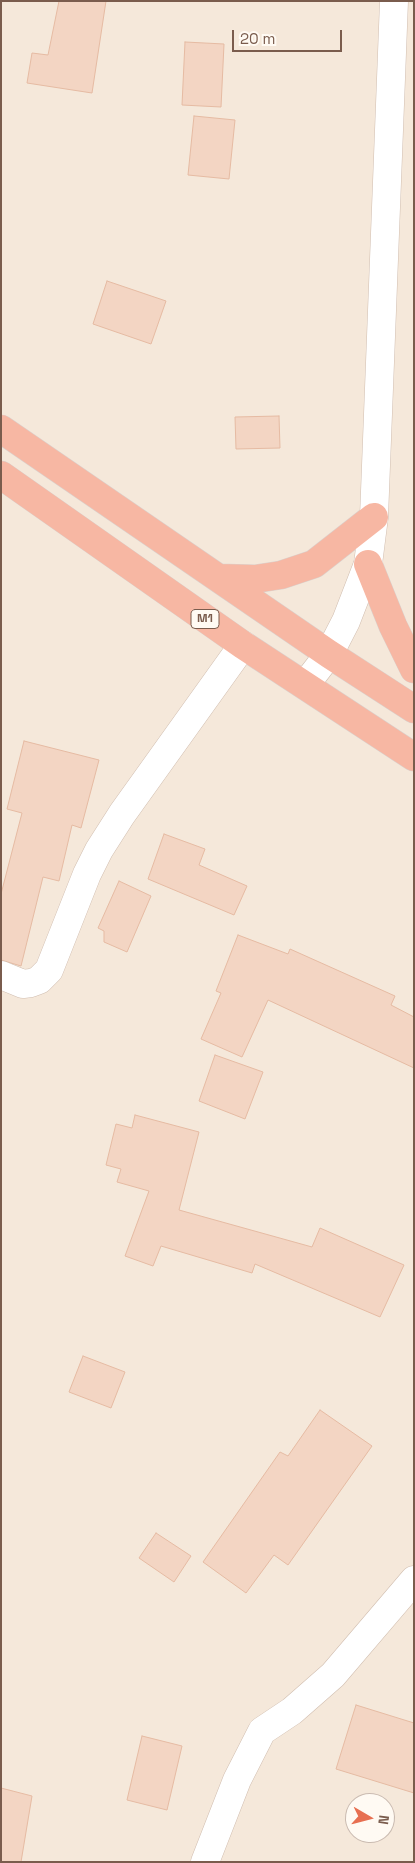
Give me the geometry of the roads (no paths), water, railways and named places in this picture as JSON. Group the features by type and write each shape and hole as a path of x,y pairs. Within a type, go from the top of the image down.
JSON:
{"highway":[{"path":"1,429 329,654 414,709"},
{"name":"M1","path":"1,475 243,645 414,757"},
{"path":"219,578 255,579 281,575 314,564 374,517"},
{"path":"368,564 393,626 414,670"}],"street":[{"path":"305,686 329,654 346,621 368,564 374,517 403,57 394,1"},
{"path":"1,975 23,984 39,980 48,970 86,874 98,850 243,645"},
{"path":"205,1862 236,1780 262,1732 292,1712 333,1675 414,1580"}]}
